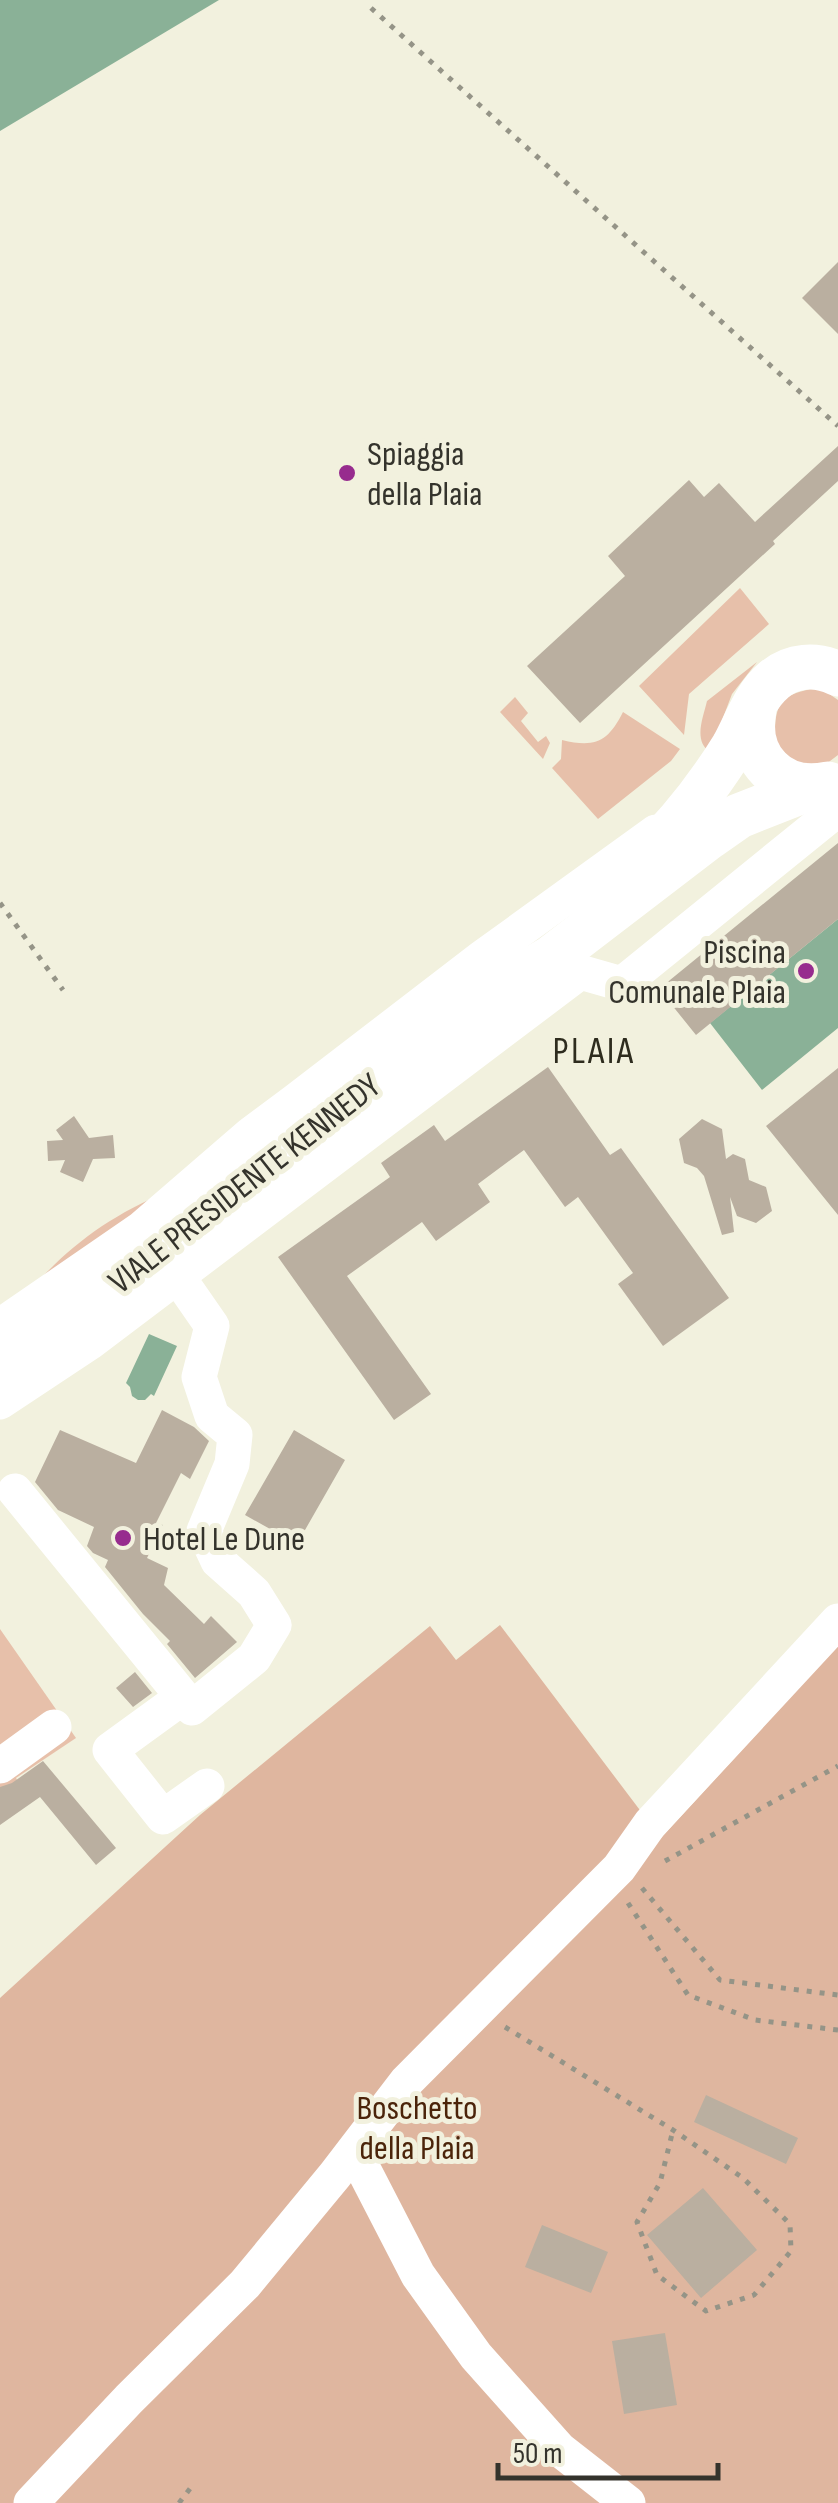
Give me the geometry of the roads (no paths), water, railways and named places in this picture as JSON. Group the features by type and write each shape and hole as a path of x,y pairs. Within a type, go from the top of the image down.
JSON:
{"main road":[{"path":"484,998 658,844 706,788 764,689 789,671 827,664"},
{"path":"754,710 754,744 767,768 789,782 830,792"},
{"path":"484,998 565,965 738,816 830,792"},
{"name":"VIALE PRESIDENTE KENNEDY","path":"0,1361 65,1321 160,1251 285,1147 484,998"}],"street":[{"path":"0,1402 90,1343 178,1277 565,965 622,984 830,792"},
{"path":"0,1326 141,1229 251,1134 689,808"},
{"path":"16,1491 192,1708 254,1658 274,1625 254,1593 218,1561 204,1531 232,1464 235,1435 212,1416 199,1376 212,1326 178,1277"},
{"path":"31,2503 245,2284 407,2081 619,1868 650,1824 838,1621"},
{"path":"183,1698 110,1750 163,1817 207,1786"},
{"path":"0,1766 54,1727"},
{"path":"354,2151 418,2275 476,2356 558,2448 628,2503"}],"place":[{"name":"Spiaggia della Plaia","path":"347,473"},
{"name":"Piscina Comunale Plaia","path":"806,971"},
{"name":"Hotel Le Dune","path":"123,1538"}],"district":[{"name":"PLAIA","path":"594,1050"}],"park label":[{"name":"Boschetto della Plaia","path":"417,2127"}]}
